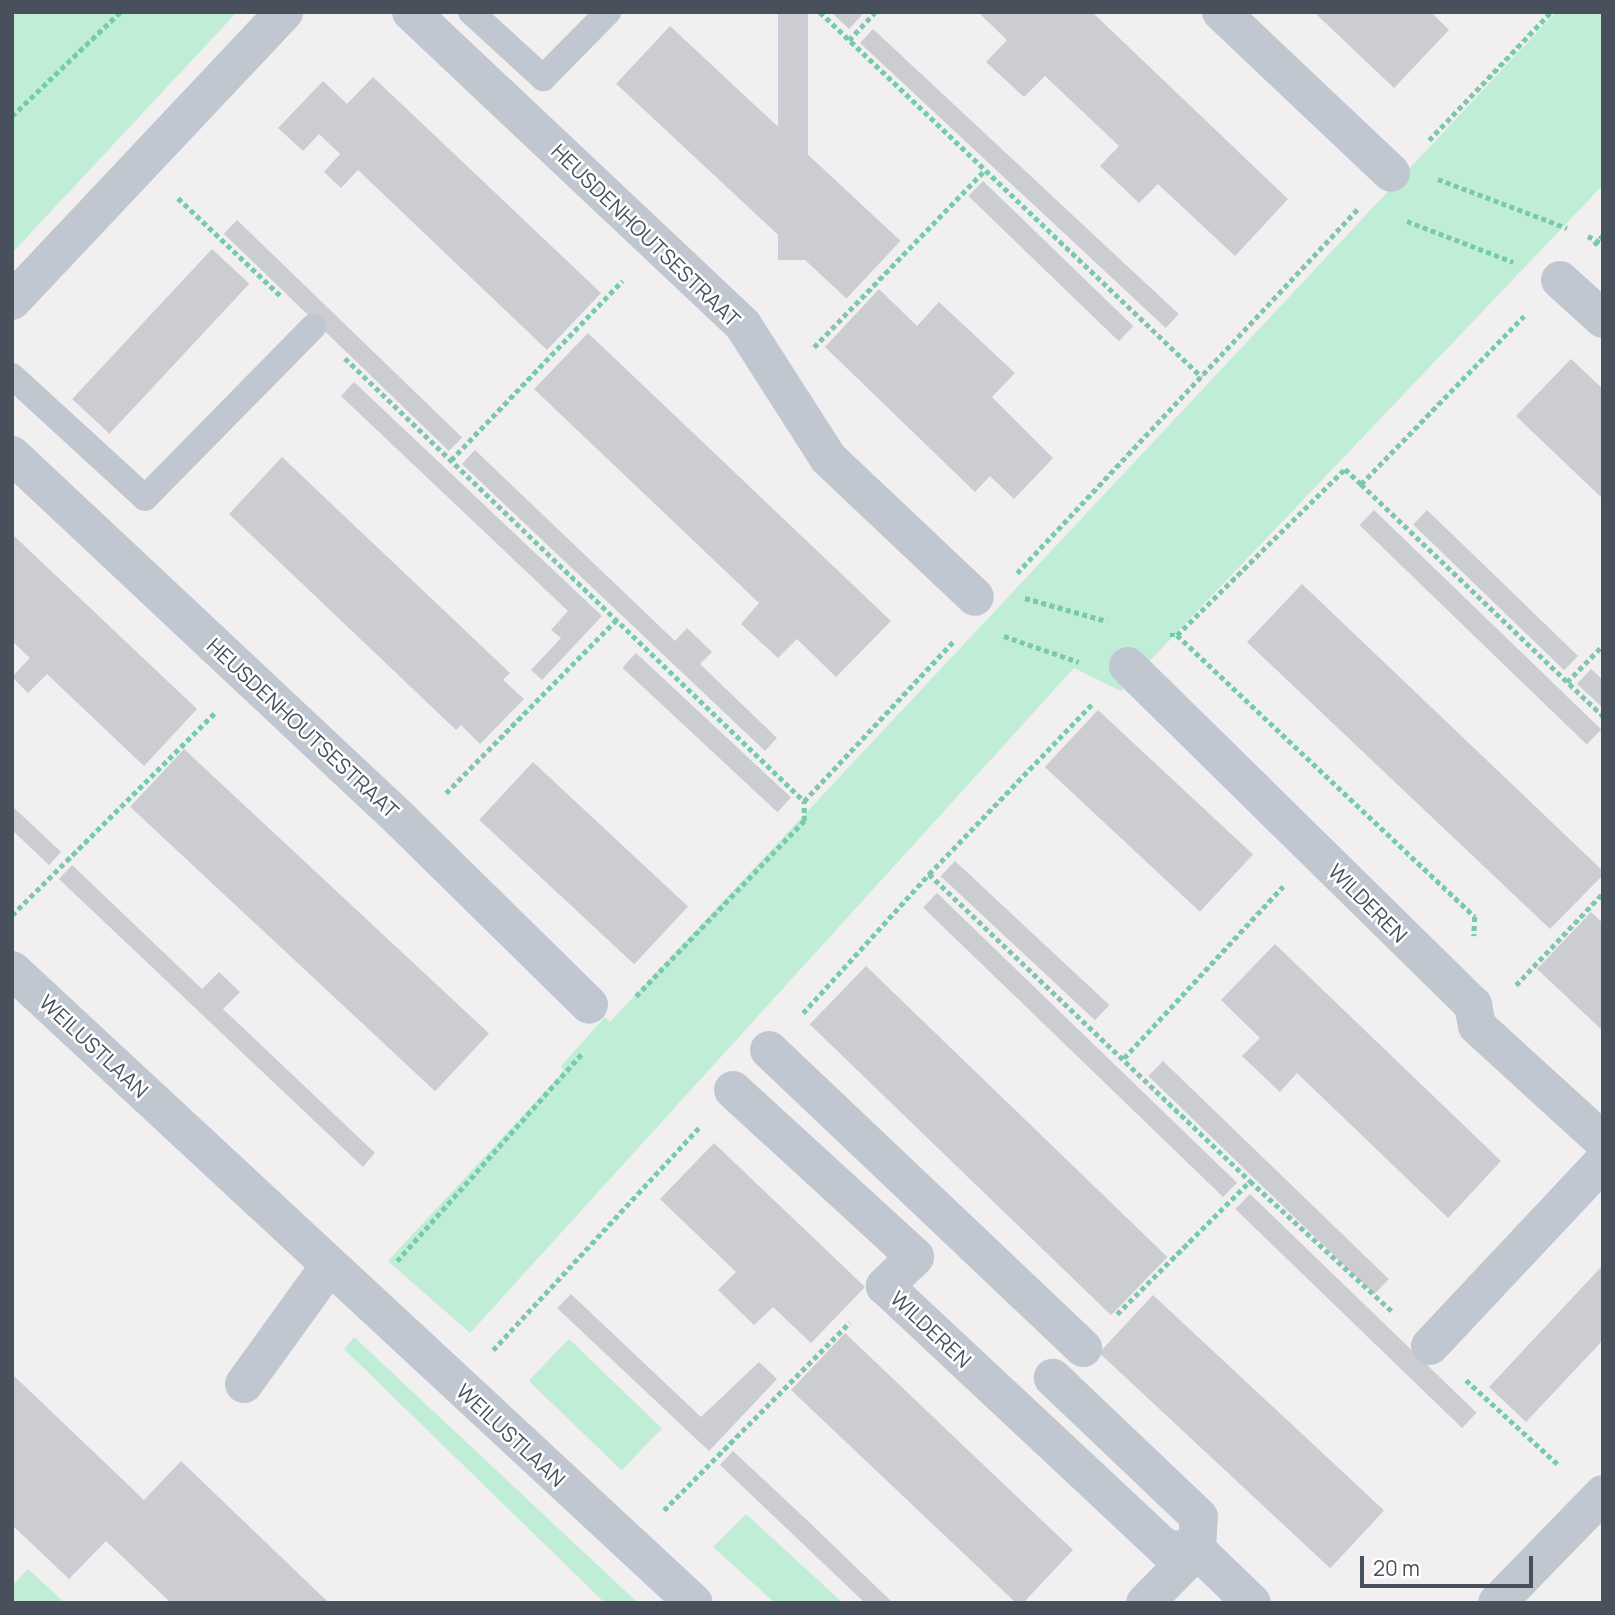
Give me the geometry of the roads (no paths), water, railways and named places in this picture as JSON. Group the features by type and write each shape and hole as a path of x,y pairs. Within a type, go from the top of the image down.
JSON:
{"street":[{"path":"12,301 284,12"},
{"name":"HEUSDENHOUTSESTRAAT","path":"411,12 743,325 828,458 982,604"},
{"path":"1221,12 1398,170"},
{"path":"1560,280 1603,319"},
{"name":"HEUSDENHOUTSESTRAAT","path":"12,455 410,830 589,1005"},
{"name":"WILDEREN","path":"1124,671 1315,851 1475,1016 1603,1141"},
{"name":"WEILUSTLAAN","path":"12,970 694,1603"},
{"path":"769,1050 1083,1348"},
{"name":"WILDEREN","path":"733,1090 915,1257 885,1286 1166,1549 1197,1550"},
{"path":"1430,1346 1603,1162"},
{"path":"915,1257 950,1222"},
{"path":"244,1384 329,1266"},
{"path":"1053,1378 1199,1517 1197,1550 1145,1603"},
{"path":"1497,1603 1600,1497"},
{"path":"1197,1550 1252,1603"}],"lane":[{"path":"471,12 543,78 608,12"},
{"path":"12,376 145,498 313,327"}]}
